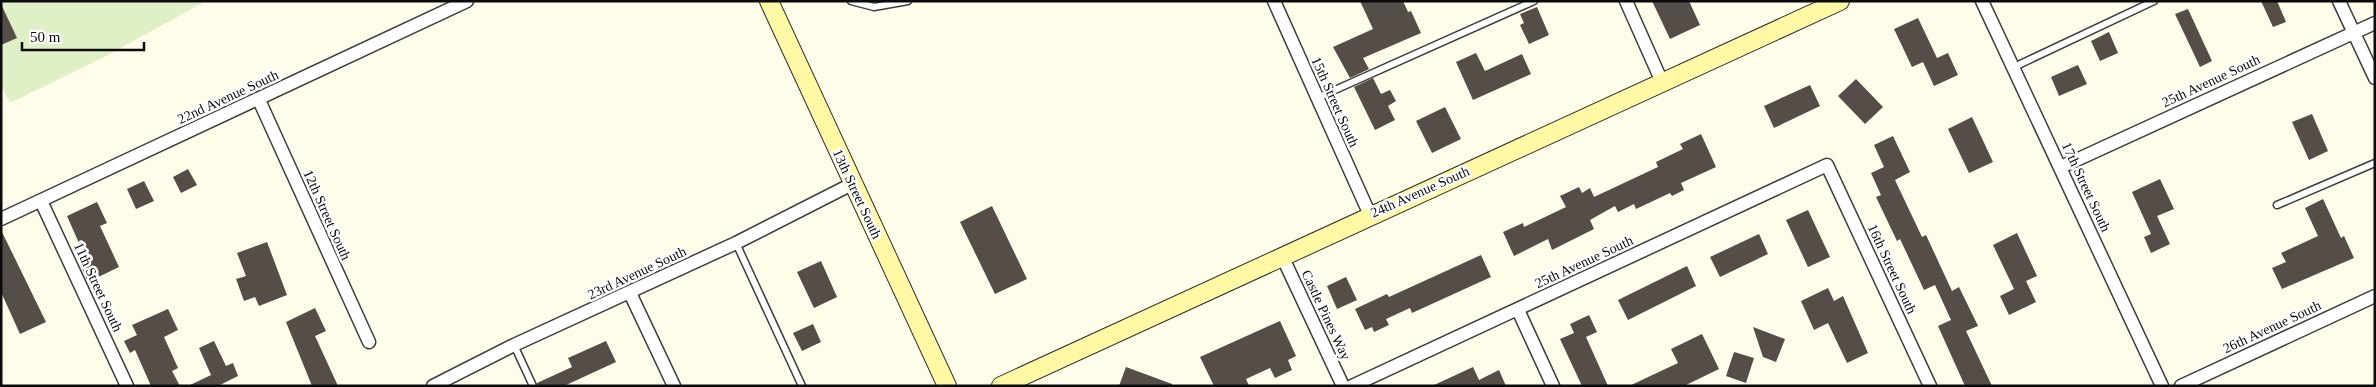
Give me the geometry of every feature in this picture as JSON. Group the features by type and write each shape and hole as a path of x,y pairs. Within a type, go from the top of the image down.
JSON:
{"street":[{"name":"22nd Avenue South","path":"1,219 468,1"},
{"name":"13th Street South","path":"769,1 947,386"},
{"name":"15th Street South","path":"1274,1 1370,215"},
{"path":"1626,1 1662,82"},
{"name":"24th Avenue South","path":"1001,386 1370,215 1840,1"},
{"name":"17th Street South","path":"1982,1 2162,386"},
{"path":"2339,1 2375,78"},
{"name":"25th Avenue South","path":"2061,167 2375,23"},
{"name":"12th Street South","path":"259,100 369,342"},
{"name":"25th Avenue South","path":"1352,386 1827,164"},
{"name":"16th Street South","path":"1827,164 1930,386"},
{"name":"23rd Avenue South","path":"433,386 514,345 736,244 852,184"},
{"name":"11th Street South","path":"42,201 127,386"},
{"name":"Castle Pines Way","path":"1282,256 1343,386"},
{"path":"630,293 674,386"},
{"name":"26th Avenue South","path":"2181,386 2375,296"},
{"path":"1518,310 1553,386"}],"lane":[{"path":"851,1 874,7 908,1"},
{"path":"1317,98 1534,1"},
{"path":"2014,66 2154,1"},
{"path":"2277,205 2375,163"},
{"path":"736,244 802,386"},
{"path":"514,345 533,386"}],"green space":[{"path":"1,1 206,1 106,56 10,103 1,86"}],"building":[{"path":"1360,1 1403,1 1408,12 1411,11 1421,33 1363,58 1369,69 1350,78 1333,47 1373,29"},
{"path":"1652,1 1689,1 1700,25 1670,39"},
{"path":"2261,1 2277,1 2286,22 2273,27"},
{"path":"1,4 17,38 1,45"},
{"path":"1537,7 1549,35 1529,44 1520,25 1524,23 1520,14"},
{"path":"2188,9 2212,61 2200,67 2175,14"},
{"path":"1918,18 1937,58 1948,53 1958,75 1934,86 1923,62 1912,67 1894,29"},
{"path":"2109,32 2118,53 2100,61 2091,41"},
{"path":"1476,53 1485,71 1522,54 1531,74 1473,100 1456,62"},
{"path":"2078,65 2087,84 2059,96 2051,77"},
{"path":"1373,78 1381,94 1390,90 1396,101 1388,106 1395,120 1375,130 1354,87"},
{"path":"1856,79 1883,107 1865,124 1838,96"},
{"path":"1810,85 1820,106 1774,128 1764,106"},
{"path":"1445,107 1461,139 1432,153 1416,121"},
{"path":"2312,114 2328,151 2309,160 2292,122"},
{"path":"1972,117 1993,162 1969,173 1948,129"},
{"path":"1701,134 1716,167 1681,183 1684,190 1672,196 1670,193 1636,209 1634,204 1618,212 1615,206 1590,220 1594,229 1552,250 1548,239 1514,256 1503,232 1523,223 1524,227 1566,207 1560,196 1579,187 1582,193 1590,188 1594,197 1658,167 1656,162 1683,149 1680,144"},
{"path":"1893,136 1910,172 1895,180 1922,237 1926,235 1952,291 1959,287 1978,326 1966,331 1992,386 1965,386 1938,326 1951,320 1935,285 1924,290 1900,239 1897,241 1876,197 1881,195 1871,173 1884,167 1874,145"},
{"path":"188,169 197,185 181,193 173,177"},
{"path":"2160,179 2174,209 2157,216 2170,244 2151,253 2144,237 2151,234 2132,192"},
{"path":"144,181 154,201 136,209 127,189"},
{"path":"2323,199 2341,238 2344,236 2354,258 2282,289 2272,268 2286,262 2281,253 2318,236 2305,208"},
{"path":"97,202 107,223 100,226 119,267 88,282 79,262 86,259 67,216"},
{"path":"992,206 1027,279 995,294 960,222"},
{"path":"1808,210 1830,257 1808,267 1786,220"},
{"path":"1,230 46,322 20,334 1,292"},
{"path":"2017,233 2037,276 2026,281 2036,302 2009,315 2000,296 2014,289 1993,245"},
{"path":"1759,234 1768,254 1720,277 1710,257"},
{"path":"267,242 287,295 259,306 255,297 244,301 236,279 246,276 237,253"},
{"path":"1481,255 1491,277 1412,313 1410,308 1386,319 1389,325 1374,332 1372,327 1365,330 1355,309 1387,294 1389,297"},
{"path":"821,261 837,297 814,308 797,272"},
{"path":"1687,266 1696,286 1628,320 1618,300"},
{"path":"1346,277 1357,300 1337,309 1327,286"},
{"path":"1828,288 1834,301 1843,296 1868,353 1847,363 1828,323 1814,330 1801,301"},
{"path":"315,308 326,331 315,336 338,386 312,386 286,322"},
{"path":"168,309 178,330 164,337 178,368 172,371 180,386 151,386 135,350 130,353 124,341 137,335 132,325"},
{"path":"1589,315 1597,332 1586,337 1608,386 1582,386 1560,339 1574,333 1570,324"},
{"path":"1280,321 1296,356 1288,360 1292,370 1275,378 1270,368 1246,379 1249,386 1214,386 1200,357"},
{"path":"813,324 821,342 802,351 793,333"},
{"path":"1753,327 1785,339 1776,362 1763,357"},
{"path":"1702,334 1719,369 1684,386 1629,386 1678,363 1671,349"},
{"path":"214,341 226,366 233,363 238,376 218,386 188,386 211,375 199,348"},
{"path":"606,341 616,362 564,386 538,386 537,383 572,367 568,358"},
{"path":"1734,352 1754,358 1746,383 1726,376"},
{"path":"1126,367 1172,384 1172,386 1119,386"},
{"path":"1473,367 1479,380 1499,370 1506,386 1432,386"}]}
